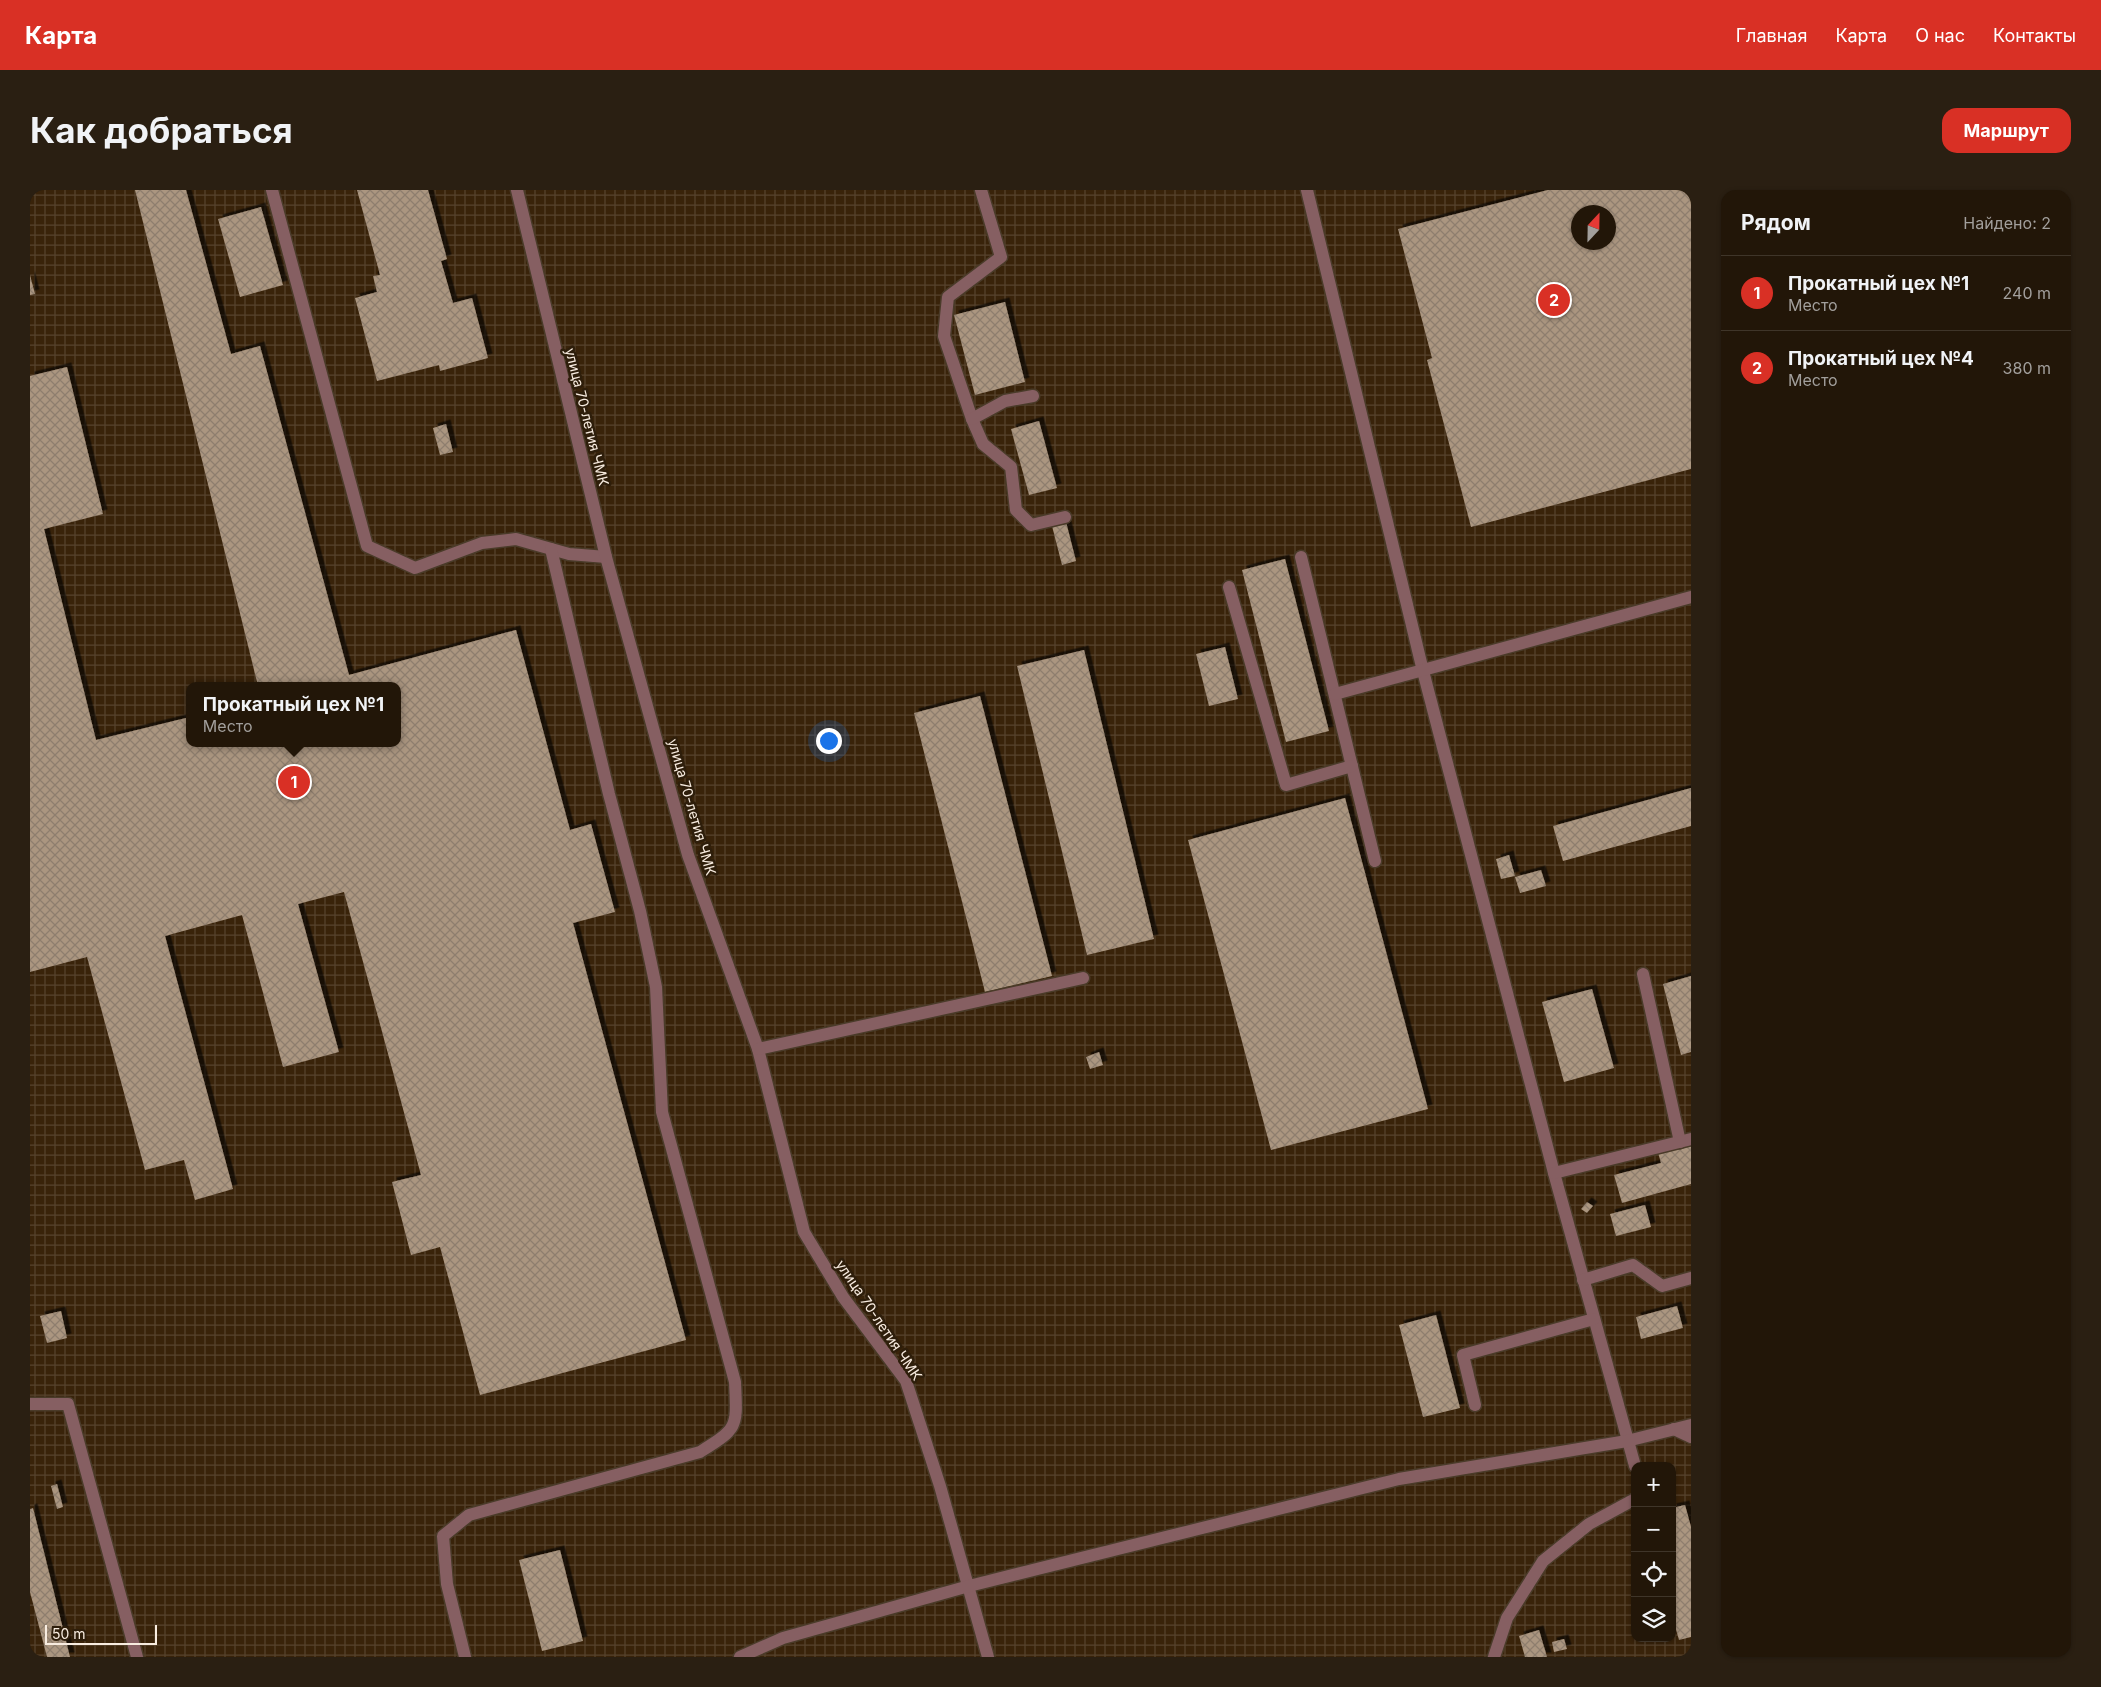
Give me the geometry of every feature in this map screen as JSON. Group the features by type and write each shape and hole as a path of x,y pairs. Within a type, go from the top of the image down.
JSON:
{"street":[{"path":"272,190 367,546 415,568 482,543 516,538 569,554 606,558"},
{"name":"улица 70-летия ЧМК","path":"517,190 606,558 688,854 758,1049 804,1232 843,1297 906,1381 914,1401 969,1586 988,1657"},
{"path":"981,190 1002,257 948,296 944,336 972,419 983,444 1011,467 1016,510 1032,524 1065,517"},
{"path":"1307,190 1423,671 1554,1173 1634,1462"},
{"path":"972,419 1005,401 1033,396"},
{"path":"465,1657 447,1584 443,1536 468,1515 700,1452 718,1441 733,1427 737,1417 735,1382 662,1112 656,987 640,911 609,794 551,549"},
{"path":"1301,557 1375,861"},
{"path":"1228,587 1286,785 1352,766"},
{"path":"1335,694 1691,597"},
{"path":"1554,1173 1685,1140 1643,974"},
{"path":"758,1049 1083,978"},
{"path":"1583,1280 1633,1266 1662,1286 1691,1278"},
{"path":"1475,1405 1463,1355 1594,1319"},
{"path":"30,1404 68,1404 137,1657"},
{"path":"740,1657 783,1638 969,1586 1399,1479 1627,1441 1691,1425"},
{"path":"1674,1429 1691,1437"},
{"path":"1494,1657 1507,1618 1543,1561 1589,1524 1631,1501"}],"shaded area":[{"path":"30,190 1691,190 1691,1657 30,1657"}],"building":[{"path":"135,190 186,190 231,354 260,346 349,675 516,630 570,830 591,824 615,912 573,923 686,1340 480,1395 440,1247 411,1255 392,1182 421,1175 344,892 298,904 339,1052 283,1067 242,915 165,936 233,1189 195,1200 184,1160 145,1170 87,957 30,972 30,376 67,367 103,514 44,529 96,740 186,718 186,747 401,747 401,682 257,682"},
{"path":"357,190 428,190 447,259 441,261 453,303 472,298 488,358 440,371 439,365 377,381 355,298 377,292 373,276 380,275"},
{"path":"1548,190 1691,190 1691,469 1471,527 1427,360 1432,358 1398,229"},
{"path":"261,207 283,285 240,297 218,219"},
{"path":"30,275 35,294 30,295"},
{"path":"1005,302 1025,382 975,395 954,315"},
{"path":"1039,421 1057,488 1029,495 1011,429"},
{"path":"446,424 453,452 440,455 433,428"},
{"path":"1066,522 1076,561 1062,565 1052,526"},
{"path":"1285,559 1329,731 1286,742 1242,570"},
{"path":"1225,647 1238,699 1209,706 1196,654"},
{"path":"1084,650 1154,939 1087,955 1017,666"},
{"path":"980,696 1052,976 985,992 914,713"},
{"path":"1691,788 1691,826 1563,861 1553,826"},
{"path":"1345,798 1428,1109 1271,1150 1188,840"},
{"path":"1509,855 1515,876 1501,879 1496,859"},
{"path":"1541,870 1546,886 1520,893 1515,877"},
{"path":"1691,976 1691,1052 1681,1055 1663,984"},
{"path":"1592,989 1614,1068 1564,1082 1542,1002"},
{"path":"1099,1052 1103,1065 1090,1069 1086,1057"},
{"path":"1691,1140 1691,1184 1622,1203 1614,1175 1661,1163 1657,1149"},
{"path":"1587,1202 1593,1206 1587,1213 1581,1209"},
{"path":"1645,1205 1651,1227 1616,1236 1610,1214"},
{"path":"1677,1306 1683,1328 1641,1339 1636,1317"},
{"path":"61,1311 67,1338 47,1343 40,1316"},
{"path":"1436,1315 1460,1408 1423,1417 1399,1325"},
{"path":"57,1484 63,1507 57,1509 51,1486"},
{"path":"1685,1505 1691,1527 1691,1637 1679,1640 1676,1630 1676,1507"},
{"path":"33,1508 70,1657 47,1657 30,1592 30,1509"},
{"path":"560,1550 583,1641 542,1651 519,1560"},
{"path":"1539,1630 1547,1657 1525,1657 1519,1636"},
{"path":"1564,1639 1567,1649 1554,1652 1552,1642"}],"place":[{"name":"Прокатный цех №4","path":"1554,300"},
{"name":"Прокатный цех №1","path":"294,782"}]}
